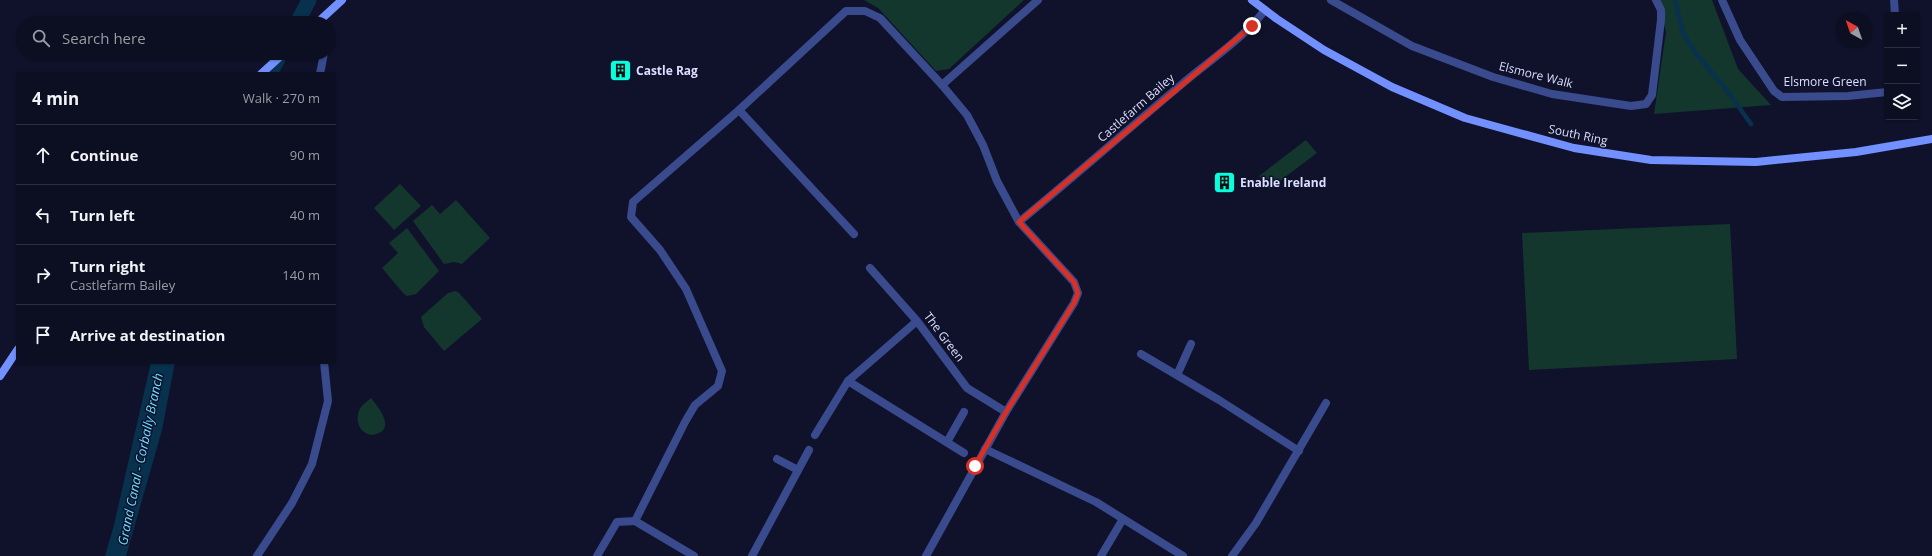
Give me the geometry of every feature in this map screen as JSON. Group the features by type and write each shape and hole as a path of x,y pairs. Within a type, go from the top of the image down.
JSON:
{"main road":[{"path":"325,16 342,0"},
{"name":"South Ring","path":"1252,0 1277,20 1324,50 1392,87 1465,118 1574,148 1651,160 1756,162 1856,152 1932,139"},
{"path":"263,72 276,60"},
{"path":"0,376 16,352"}],"street":[{"path":"942,85 1038,0"},
{"name":"Elsmore Walk","path":"1331,0 1412,46 1492,77 1552,94 1631,106 1646,104 1652,95 1661,20 1661,10 1656,0"},
{"name":"Elsmore Green","path":"1722,0 1740,40 1774,91 1782,97 1848,96 1884,92"},
{"path":"1894,0 1895,12"},
{"name":"Castlefarm Bailey","path":"1019,222 1182,84 1236,41 1252,26 1265,10"},
{"path":"635,521 685,422 696,405 718,386 722,371 686,289 660,250 631,217 633,202 739,110 846,11 866,11 880,18 942,85 967,115 983,145 997,181 1019,222 1074,282 1078,293 1074,303 985,448 926,556"},
{"path":"320,72 323,60"},
{"path":"739,110 854,234"},
{"name":"The Green","path":"870,268 917,321 968,388 1006,412"},
{"path":"815,435 848,381 917,321"},
{"path":"1177,375 1191,344"},
{"path":"1142,354 1299,451"},
{"path":"257,556 292,503 312,464 328,401 324,364"},
{"path":"848,381 964,453"},
{"path":"1232,556 1256,523 1326,403"},
{"path":"947,442 964,412"},
{"path":"985,448 1096,502 1183,556"},
{"path":"752,556 809,450"},
{"path":"777,459 798,470"},
{"path":"1100,556 1123,518"},
{"path":"597,556 617,522 635,521 694,556"}],"green space":[{"path":"864,0 1024,0 949,69 936,71 878,8"},
{"path":"1658,0 1712,0 1738,69 1771,105 1654,114 1666,32"},
{"path":"1306,140 1317,153 1269,189 1259,176"},
{"path":"400,184 421,206 394,230 374,208"},
{"path":"456,200 490,238 462,264 454,262 444,264 413,221 432,205 440,214"},
{"path":"1730,224 1737,359 1529,370 1522,233"},
{"path":"407,228 439,271 416,294 407,296 382,268 398,253 389,243"},
{"path":"455,291 459,293 482,319 444,351 424,327 421,317 448,293"},
{"path":"371,398 379,408 385,425 384,430 371,435 360,428 358,424 358,416 361,407"}],"water":[{"path":"151,364 175,364 162,430 126,556 105,556 114,525"}],"waterway":[{"name":"Grand Canal - Corbally Branch","path":"301,16 309,0"},
{"path":"1675,0 1683,33 1697,55 1726,89 1751,124"},
{"name":"Grand Canal - Corbally Branch","path":"271,72 277,60"}],"place":[{"name":"Castle Rag","path":"620,71"},
{"name":"Enable Ireland","path":"1225,183"}],"route":[{"path":"975,466 1006,412 1074,303 1078,293 1074,282 1019,222 1252,26"}]}
